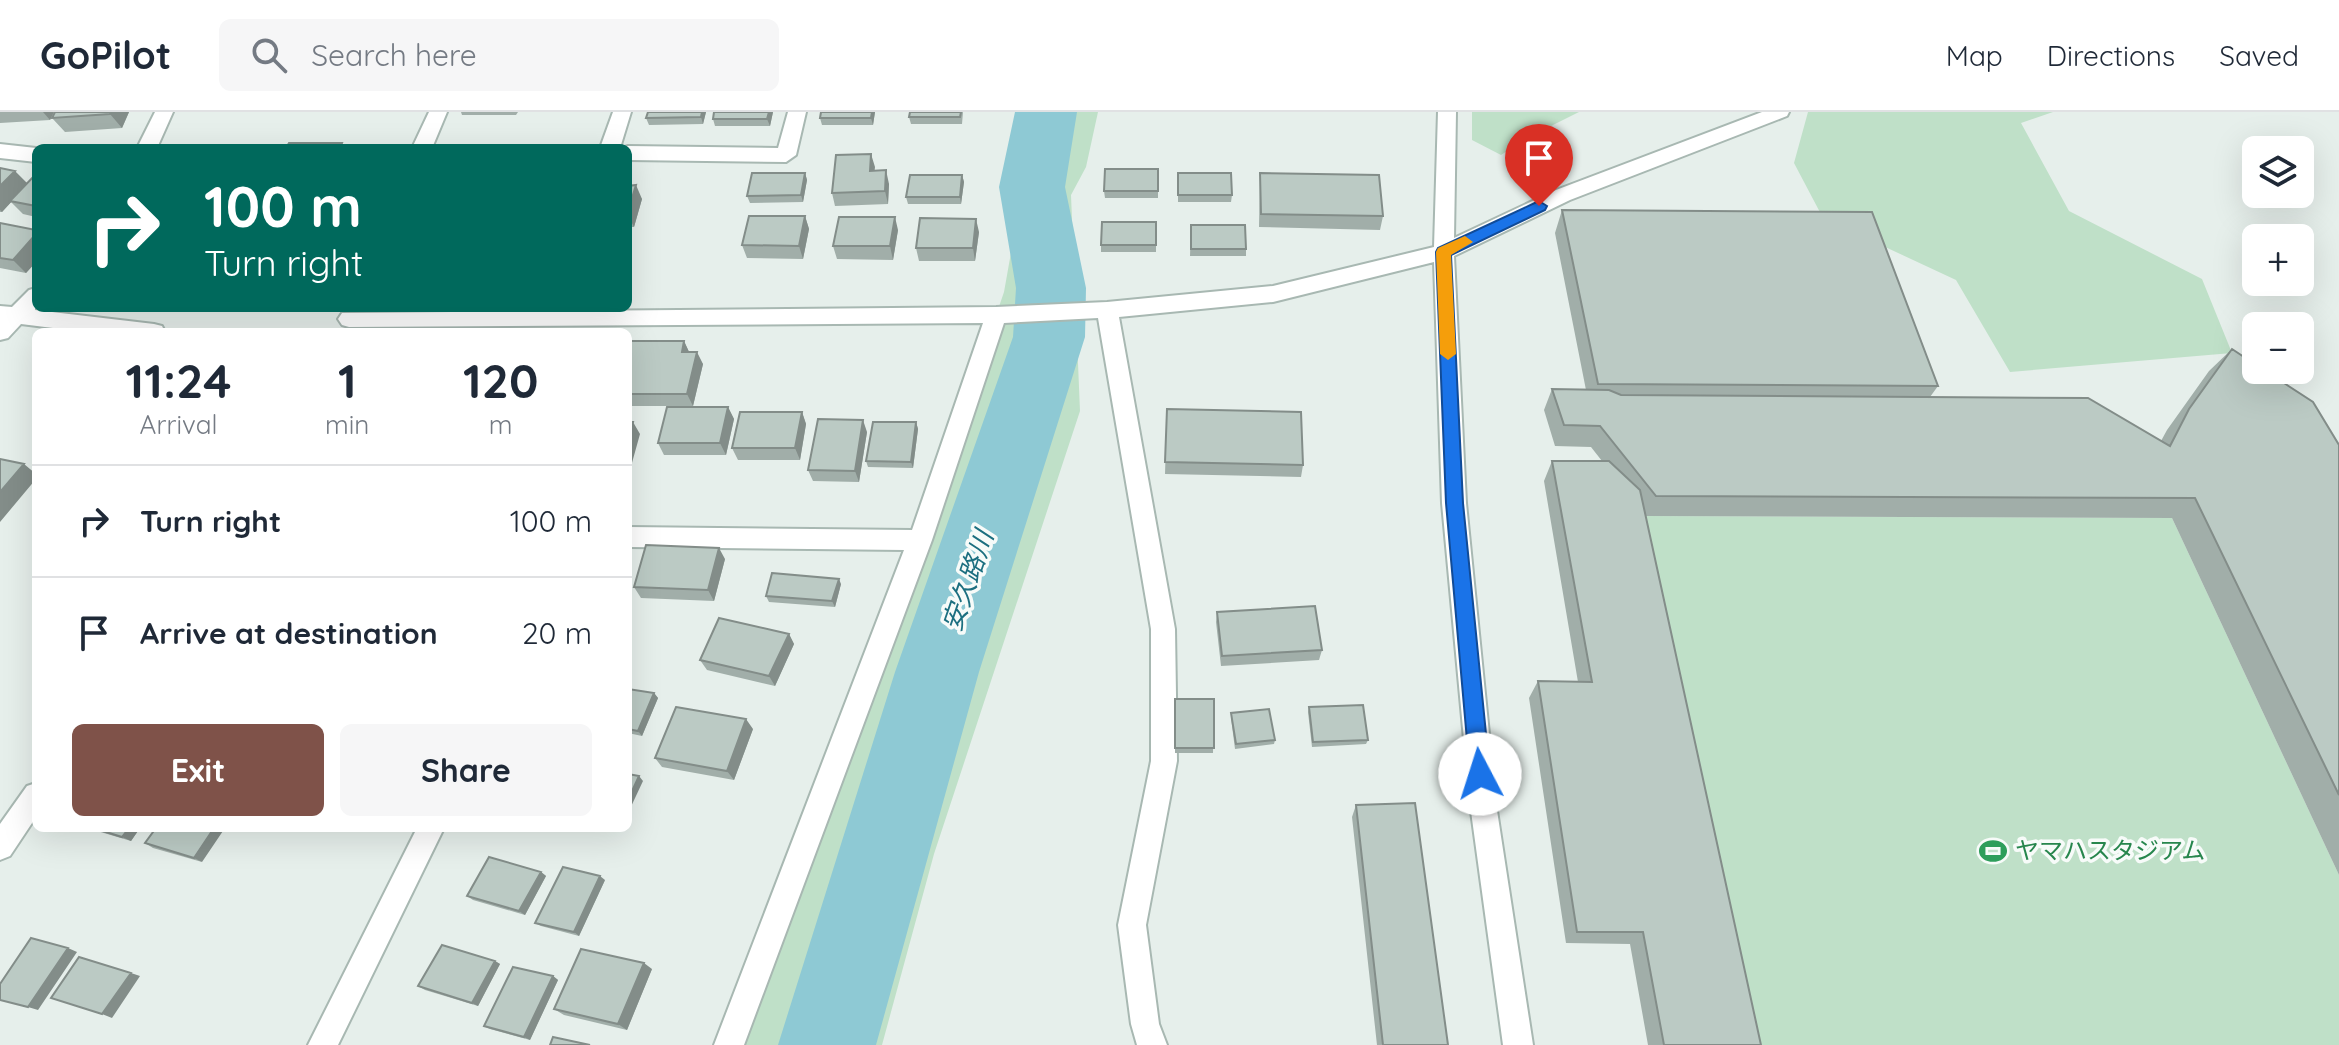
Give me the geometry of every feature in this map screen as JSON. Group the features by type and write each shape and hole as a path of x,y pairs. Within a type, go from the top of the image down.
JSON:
{"street":[{"path":"149,144 164,112"},
{"path":"424,144 438,112"},
{"path":"611,144 622,112"},
{"path":"632,153 786,155 797,112"},
{"path":"1447,112 1444,252 1454,503 1478,757 1518,1045"},
{"path":"348,320 1007,314 1096,310 1273,294 1444,252 1563,195 1780,112"},
{"path":"0,151 32,155"},
{"path":"0,332 8,316 32,299"},
{"path":"1096,310 1163,629 1164,761 1132,925 1145,1024 1152,1045"},
{"path":"729,1045 1007,314"},
{"path":"8,316 118,328"},
{"path":"632,537 920,540"},
{"path":"0,847 32,801"},
{"path":"323,1045 429,832"}],"green space":[{"path":"1020,112 1098,112 1086,167 1071,195 1080,411 934,854 882,1045 729,1045 958,427 1004,292 1025,174"},
{"path":"1472,112 1579,112 1525,139 1501,155 1472,140"},
{"path":"1808,112 2053,112 2021,123 2069,211 2202,279 2232,353 2010,372 1956,280 1823,218 1794,163"},
{"path":"1645,516 2172,518 2339,875 2339,1045 1761,1045"}],"building":[{"path":"55,112 111,112 52,118"},
{"path":"648,112 702,112 701,117 646,118"},
{"path":"714,112 769,112 767,119 713,119"},
{"path":"821,112 872,112 871,118 820,118"},
{"path":"910,112 961,112 960,117 909,117"},
{"path":"289,143 342,143 342,144"},
{"path":"871,154 870,171 886,170 885,191 832,193 836,155"},
{"path":"0,168 15,171 0,186"},
{"path":"1105,169 1158,169 1158,191 1104,191"},
{"path":"752,173 805,173 801,195 747,196"},
{"path":"1178,173 1231,173 1232,195 1178,195"},
{"path":"1260,173 1379,175 1383,216 1261,214"},
{"path":"910,175 962,175 960,197 906,197"},
{"path":"32,178 32,205 10,201"},
{"path":"1562,210 1872,212 1938,386 1598,384"},
{"path":"749,216 805,216 799,246 742,245"},
{"path":"839,217 895,217 890,246 833,246"},
{"path":"920,218 976,219 973,248 916,248"},
{"path":"1102,222 1156,222 1156,245 1101,245"},
{"path":"0,223 32,229 32,239 13,260 0,258"},
{"path":"1191,225 1245,225 1246,249 1191,249"},
{"path":"632,341 684,341 682,352 697,352 687,394 632,394"},
{"path":"2232,349 2242,356 2242,384 2285,384 2313,402 2339,445 2339,795 2195,498 1656,496 1600,426 1564,425 1552,389 1609,390 1621,395 2088,398 2170,446 2189,409"},
{"path":"667,407 728,407 720,443 658,443"},
{"path":"1167,409 1301,412 1303,465 1165,462"},
{"path":"740,412 802,412 795,448 732,448"},
{"path":"818,419 863,420 855,471 808,470"},
{"path":"873,422 916,422 911,462 866,461"},
{"path":"0,459 24,464 0,492"},
{"path":"1552,461 1609,461 1640,490 1761,1045 1664,1045 1643,932 1577,932 1538,681 1592,682"},
{"path":"646,545 719,548 708,590 634,587"},
{"path":"772,573 839,579 832,601 766,596"},
{"path":"1315,606 1322,650 1222,656 1217,612"},
{"path":"719,618 789,634 769,676 700,660"},
{"path":"632,690 654,693 638,731 632,730"},
{"path":"1175,699 1214,699 1214,748 1175,748"},
{"path":"1363,705 1368,740 1313,742 1309,707"},
{"path":"676,707 746,719 727,771 655,758"},
{"path":"1269,709 1275,740 1236,744 1231,713"},
{"path":"632,775 639,776 632,791"},
{"path":"1415,803 1448,1045 1383,1045 1356,805"},
{"path":"106,832 126,832 122,837"},
{"path":"153,832 211,832 194,858 145,843"},
{"path":"489,857 541,872 519,911 467,896"},
{"path":"563,867 600,876 574,932 535,923"},
{"path":"31,938 68,948 28,1007 0,1000 0,984"},
{"path":"442,945 495,961 472,1003 418,986"},
{"path":"581,949 644,963 618,1024 554,1009"},
{"path":"79,957 131,973 102,1014 51,998"},
{"path":"513,967 553,976 524,1037 484,1026"},
{"path":"553,1037 590,1045 550,1045"}],"waterway":[{"name":"安久路川","path":"827,1045 937,672 1049,337 1051,288 1032,187 1046,112"}],"slow traffic":[{"path":"1448,354 1444,252 1465,242"}],"place":[{"name":"ヤマハスタジアム","path":"1993,851"}],"route":[{"path":"1480,774 1454,503 1444,252 1539,206"}]}
